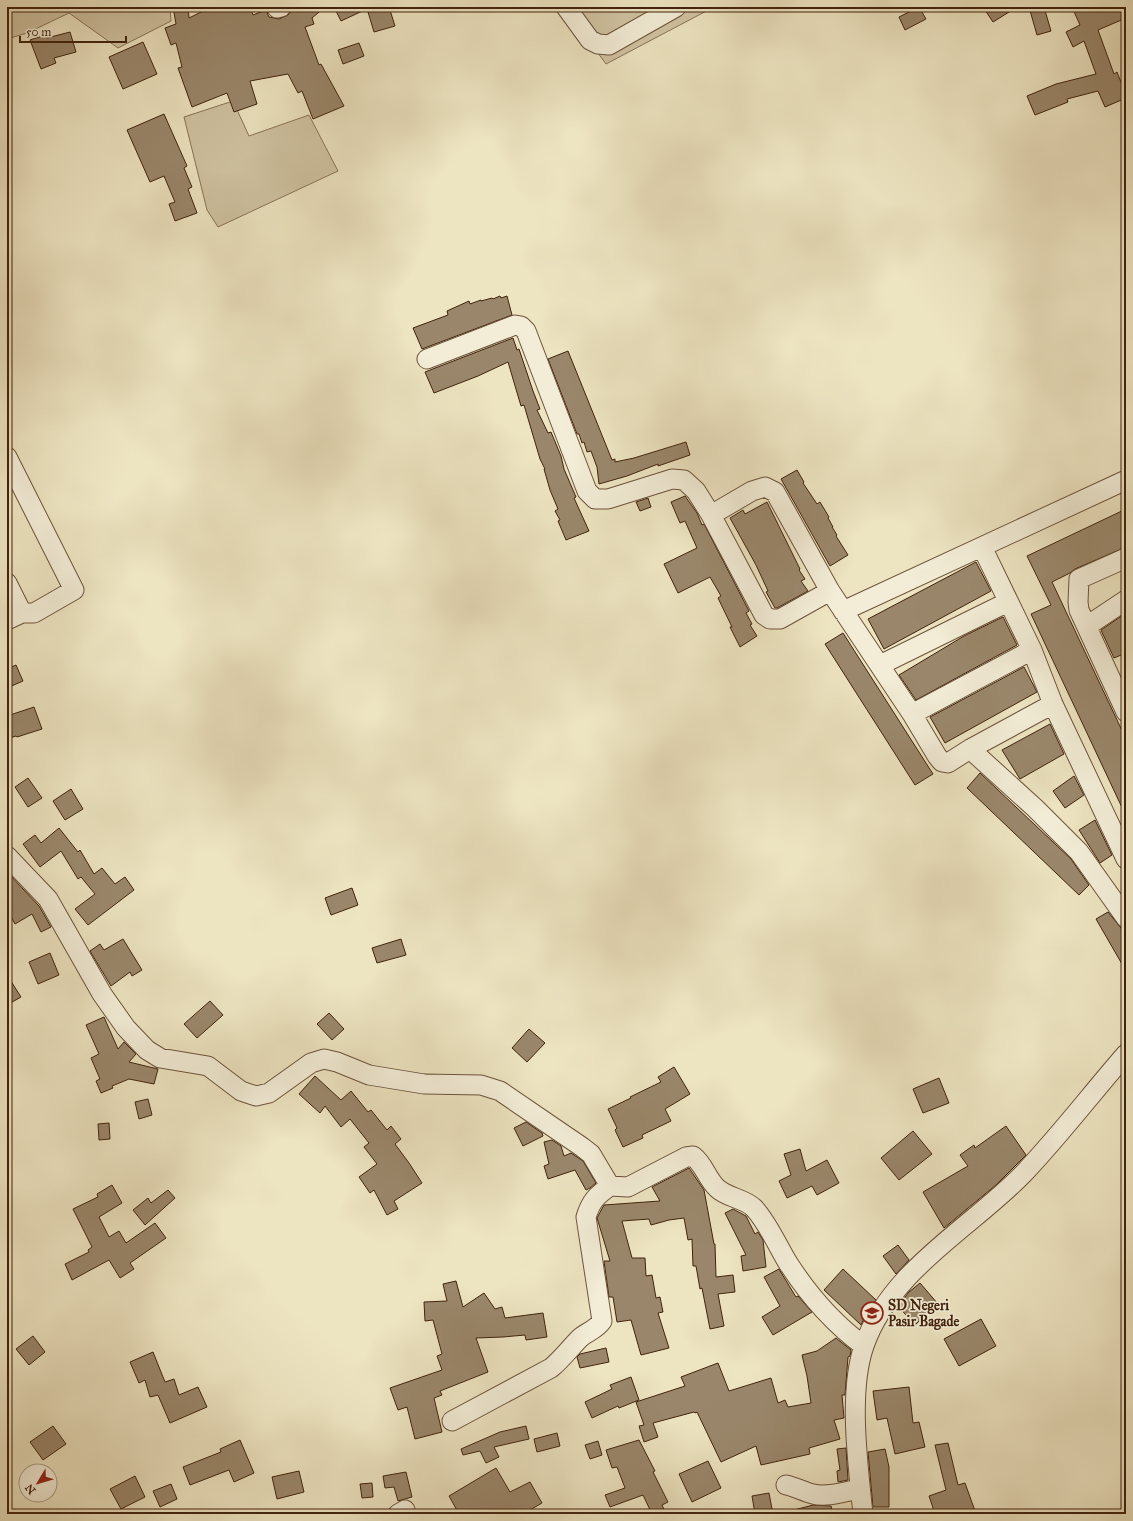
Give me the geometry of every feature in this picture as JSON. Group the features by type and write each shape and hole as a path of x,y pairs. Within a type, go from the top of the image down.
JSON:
{"street":[{"path":"566,7 590,40 598,44 609,45 676,7"},
{"path":"427,359 515,326 521,326 526,331 587,491 595,500 608,499 672,479 684,480 696,491 711,515 764,615 770,618 780,619 830,590"},
{"path":"7,457 74,590 34,613 15,616 7,583"},
{"path":"843,611 1126,480"},
{"path":"711,515 752,491 765,487 775,492 830,590 942,762 948,763 970,748 1053,704"},
{"path":"982,547 1032,650 1053,704 1126,859"},
{"path":"1126,558 1079,580 1078,602 1079,610 1087,626 1120,684 1126,712"},
{"path":"1087,626 1126,600"},
{"path":"880,665 1008,602"},
{"path":"912,714 1032,650"},
{"path":"970,748 1035,808 1079,852 1126,918"},
{"path":"7,856 48,900 65,927 79,955 102,994 126,1028 147,1050 160,1058 208,1066 241,1090 256,1096 269,1093 311,1063 324,1059 337,1062 369,1075 424,1084 481,1085 500,1091 591,1154 610,1186"},
{"path":"863,1514 857,1436 857,1373 864,1346 877,1316 900,1286 916,1269 1000,1197 1024,1172 1126,1054"},
{"path":"452,1421 551,1368 562,1359 580,1338 599,1325 602,1321 586,1217 589,1206 596,1196 610,1186 628,1187 686,1157 693,1156 698,1160 717,1188 726,1194 747,1203 754,1209 766,1225 789,1264 824,1310 847,1333 864,1346"},
{"path":"786,1485 793,1486 813,1494 821,1495 860,1489"}],"shaded area":[{"path":"7,7 170,7 171,21 118,48 69,13 27,33 7,39"},
{"path":"564,7 714,7 606,64"},
{"path":"233,101 249,136 309,115 338,171 218,227 207,210 184,117"}],"building":[{"path":"173,7 188,7 189,18 211,7 250,7 253,15 266,10 269,17 279,19 288,15 291,11 304,7 325,7 312,18 314,24 305,27 319,65 321,64 344,106 313,119 302,91 298,93 288,74 250,81 257,104 234,112 227,93 192,107 178,68 182,67 176,43 171,45 165,28 176,24"},
{"path":"334,7 371,7 341,21"},
{"path":"383,7 389,7 395,26 374,32 368,12"},
{"path":"919,7 926,19 905,30 899,17"},
{"path":"983,7 1017,7 993,22"},
{"path":"1029,7 1044,7 1051,31 1037,35"},
{"path":"1072,7 1113,7 1114,9 1126,7 1126,18 1098,30 1114,74 1117,72 1126,98 1105,107 1098,91 1067,99 1068,102 1035,115 1027,96 1056,84 1096,74 1084,41 1073,47 1066,32 1080,25"},
{"path":"70,32 76,52 54,58 56,63 41,69 30,40 46,35 47,38"},
{"path":"143,42 157,74 123,89 109,57"},
{"path":"359,43 364,56 343,64 338,50"},
{"path":"164,114 187,166 184,168 192,187 188,189 197,213 175,221 169,204 175,202 164,176 150,182 127,130"},
{"path":"500,296 501,298 507,296 512,315 422,349 413,328 448,315 447,311 469,301 470,304"},
{"path":"513,338 517,350 519,349 540,409 537,410 548,433 551,432 576,497 574,498 589,531 566,540 558,521 560,520 555,511 558,509 550,490 545,469 540,459 524,405 521,406 508,362 478,376 434,393 425,372"},
{"path":"568,351 612,460 615,459 615,462 634,458 686,442 690,455 599,484 597,467 591,451 587,452 584,442 582,443 579,434 577,434 548,359"},
{"path":"797,470 804,482 803,483 817,504 820,502 829,517 828,518 832,527 837,535 836,536 848,555 830,566 781,479"},
{"path":"685,496 697,513 702,525 704,524 749,611 746,613 752,624 750,625 757,636 740,647 718,598 721,596 710,577 678,593 664,564 697,548 685,521 680,523 671,502"},
{"path":"648,498 651,507 640,511 636,502"},
{"path":"767,502 800,569 799,570 805,579 801,581 808,591 777,608 775,608 766,592 768,591 756,565 730,518 743,510 745,514"},
{"path":"1126,509 1126,547 1075,569 1052,582 1126,739 1126,816 1031,614 1051,605 1027,556"},
{"path":"976,562 991,591 884,649 868,619"},
{"path":"1126,613 1126,653 1114,658 1101,630"},
{"path":"1003,617 1017,645 916,700 899,675 964,636"},
{"path":"843,633 933,774 915,785 825,644"},
{"path":"16,665 23,681 7,688 7,669"},
{"path":"1024,667 1037,692 945,743 930,717"},
{"path":"34,707 42,729 7,739 7,716"},
{"path":"1050,724 1064,754 1020,779 1002,750"},
{"path":"980,773 1071,859 1089,885 1079,895 967,788"},
{"path":"1074,776 1084,795 1065,808 1053,791"},
{"path":"28,778 42,798 28,807 15,787"},
{"path":"71,789 83,809 65,820 53,801"},
{"path":"1095,820 1112,855 1100,863 1079,830"},
{"path":"59,828 78,852 80,850 94,874 102,868 115,884 125,877 134,890 88,925 75,909 95,894 81,877 78,879 61,851 40,867 23,844 35,835 41,843"},
{"path":"7,872 39,906 51,927 41,932 32,914 15,924 7,909"},
{"path":"352,888 358,905 331,915 325,898"},
{"path":"1108,912 1126,936 1126,971 1096,919"},
{"path":"123,939 142,970 132,976 130,972 111,986 90,951 100,944 104,950"},
{"path":"401,939 406,955 377,963 372,948"},
{"path":"50,953 59,975 38,984 29,962"},
{"path":"7,975 21,997 7,1005"},
{"path":"210,1001 223,1015 197,1038 184,1024"},
{"path":"329,1013 344,1029 332,1040 317,1024"},
{"path":"104,1017 118,1049 124,1042 136,1054 129,1062 158,1069 154,1084 129,1079 112,1086 113,1088 101,1093 96,1081 100,1079 91,1058 99,1054 86,1025"},
{"path":"529,1029 545,1043 527,1062 512,1048"},
{"path":"674,1067 690,1094 665,1109 671,1121 642,1135 643,1138 623,1147 615,1130 617,1128 608,1109 661,1082 658,1077"},
{"path":"315,1076 341,1100 351,1091 368,1112 371,1110 387,1130 391,1126 401,1139 395,1144 422,1183 394,1201 398,1209 387,1215 374,1190 370,1193 359,1177 377,1164 364,1147 369,1143 350,1119 341,1127 325,1106 320,1113 299,1094"},
{"path":"939,1078 949,1103 923,1113 913,1089"},
{"path":"148,1099 152,1115 139,1119 135,1102"},
{"path":"526,1122 542,1133 543,1136 523,1146 514,1128"},
{"path":"109,1123 110,1139 99,1140 98,1124"},
{"path":"1006,1126 1026,1155 996,1185 944,1228 923,1192 968,1166 960,1155 974,1145 975,1148"},
{"path":"913,1131 932,1154 899,1180 881,1158"},
{"path":"552,1140 561,1146 564,1156 571,1153 583,1161 596,1183 586,1190 575,1170 548,1179 544,1166 549,1164 544,1142"},
{"path":"800,1149 806,1171 827,1160 839,1183 817,1195 812,1186 787,1198 779,1181 791,1175 784,1154"},
{"path":"689,1168 704,1190 715,1244 716,1277 733,1275 735,1292 718,1294 724,1326 710,1329 702,1288 700,1289 696,1266 693,1266 692,1239 688,1240 684,1218 651,1225 649,1219 622,1221 632,1258 645,1258 646,1276 652,1275 656,1298 660,1297 663,1312 658,1313 669,1348 641,1355 631,1320 617,1322 613,1297 609,1297 604,1261 610,1261 597,1218 604,1205 660,1201 652,1187"},
{"path":"112,1185 122,1203 99,1217 109,1237 119,1231 126,1243 155,1223 166,1238 130,1263 134,1269 120,1278 109,1260 72,1280 65,1264 89,1252 88,1250 92,1247 73,1209 98,1197 97,1194"},
{"path":"168,1190 175,1198 145,1225 133,1210 148,1198 151,1203"},
{"path":"733,1209 746,1216 755,1234 758,1232 763,1240 766,1267 743,1271 741,1256 746,1255 725,1213"},
{"path":"898,1245 909,1260 896,1274 883,1256"},
{"path":"779,1269 796,1297 798,1296 812,1312 773,1335 762,1317 780,1306 764,1277"},
{"path":"843,1269 876,1300 861,1325 824,1290"},
{"path":"456,1281 463,1307 484,1293 495,1309 502,1307 505,1318 543,1313 547,1337 526,1340 525,1335 476,1338 488,1372 440,1391 442,1395 434,1398 442,1432 415,1439 407,1407 398,1410 390,1388 442,1370 437,1356 442,1354 433,1320 425,1321 424,1302 447,1301 443,1284"},
{"path":"920,1283 938,1304 915,1325 898,1306 909,1292"},
{"path":"981,1319 996,1346 959,1366 944,1339"},
{"path":"33,1336 45,1352 29,1365 16,1349"},
{"path":"836,1338 851,1350 850,1356 848,1357 845,1395 842,1395 844,1418 834,1420 840,1439 809,1448 810,1454 761,1465 756,1446 721,1462 697,1412 694,1412 653,1423 658,1437 644,1442 639,1426 644,1425 636,1402 685,1386 681,1377 718,1363 729,1391 771,1378 778,1403 785,1400 788,1407 811,1403 802,1355 817,1351"},
{"path":"606,1348 609,1362 580,1368 577,1357 580,1354"},
{"path":"153,1352 165,1382 174,1379 179,1395 198,1387 207,1407 170,1423 158,1395 150,1397 145,1380 139,1383 130,1362"},
{"path":"631,1377 639,1400 619,1408 618,1406 592,1418 585,1402 612,1389 610,1385"},
{"path":"909,1387 913,1423 919,1422 925,1447 895,1454 887,1418 877,1420 873,1391"},
{"path":"53,1426 66,1444 43,1460 30,1442"},
{"path":"526,1426 529,1439 494,1447 499,1457 486,1463 480,1451 463,1455 461,1449 500,1432"},
{"path":"557,1433 560,1446 537,1452 534,1439"},
{"path":"240,1440 254,1473 234,1482 229,1470 190,1485 183,1467 221,1452 220,1449"},
{"path":"639,1440 655,1471 653,1472 668,1502 662,1505 666,1514 652,1514 643,1495 610,1507 605,1495 625,1488 617,1467 612,1468 606,1450"},
{"path":"598,1441 602,1455 590,1459 585,1445"},
{"path":"948,1443 958,1485 965,1483 975,1511 966,1514 935,1514 929,1496 946,1490 935,1445"},
{"path":"846,1448 848,1480 838,1482 837,1471 840,1470 837,1449"},
{"path":"885,1449 889,1467 889,1507 873,1507 868,1452"},
{"path":"708,1461 721,1488 692,1502 679,1474"},
{"path":"496,1468 510,1492 530,1482 542,1503 523,1514 472,1514 469,1509 459,1514 449,1496"},
{"path":"299,1471 304,1492 277,1499 272,1477"},
{"path":"406,1472 412,1497 398,1501 394,1487 385,1488 383,1476"},
{"path":"135,1476 145,1497 121,1509 110,1489"},
{"path":"372,1483 373,1497 362,1498 360,1484"},
{"path":"171,1484 177,1499 160,1507 153,1491"},
{"path":"769,1493 773,1514 755,1514 752,1496"},
{"path":"813,1505 831,1506 833,1514 794,1514 794,1510"}],"place":[{"name":"SD Negeri Pasir Bagade","path":"872,1313"}]}
